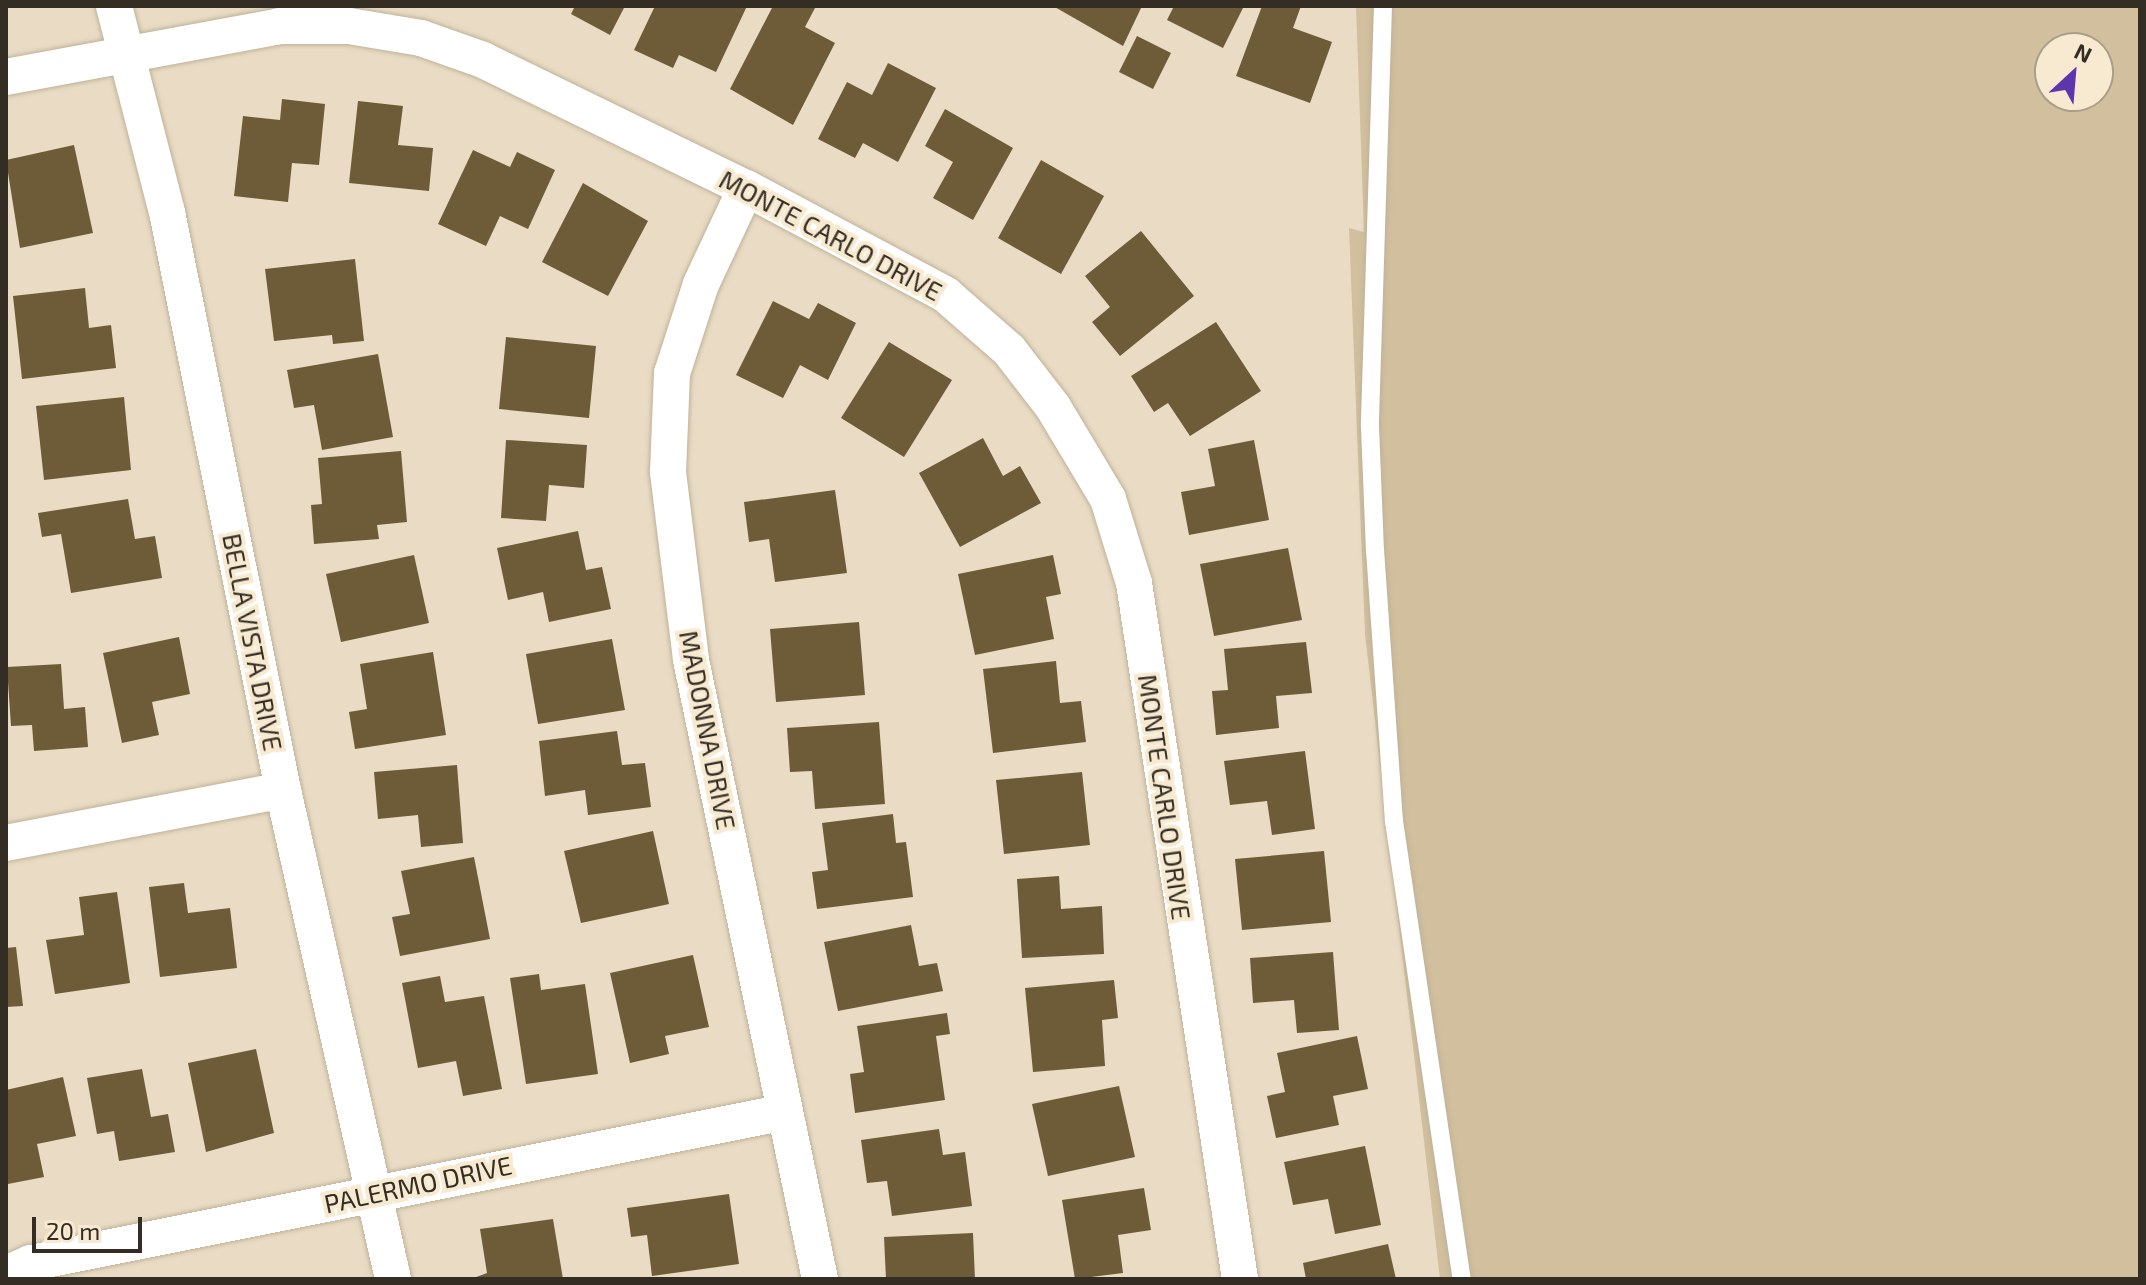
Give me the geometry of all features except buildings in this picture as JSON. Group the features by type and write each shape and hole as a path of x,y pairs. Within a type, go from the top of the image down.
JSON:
{"street":[{"name":"BELLA VISTA DRIVE","path":"114,6 167,212 283,790 393,1279"},
{"name":"MONTE CARLO DRIVE","path":"6,77 280,26 349,26 421,38 483,60 746,188 946,295 1009,350 1053,407 1108,499 1134,583 1240,1279"},
{"name":"MADONNA DRIVE","path":"746,188 701,284 672,373 668,472 691,660 820,1279"},
{"path":"6,843 283,790"},
{"name":"PALERMO DRIVE","path":"6,1274 31,1263 785,1112"}],"lane":[{"path":"1383,6 1370,412 1375,550 1394,821 1462,1279"}],"shaded area":[{"path":"1356,6 2140,6 2140,1279 1440,1279 1365,634 1349,228 1364,232"}]}
